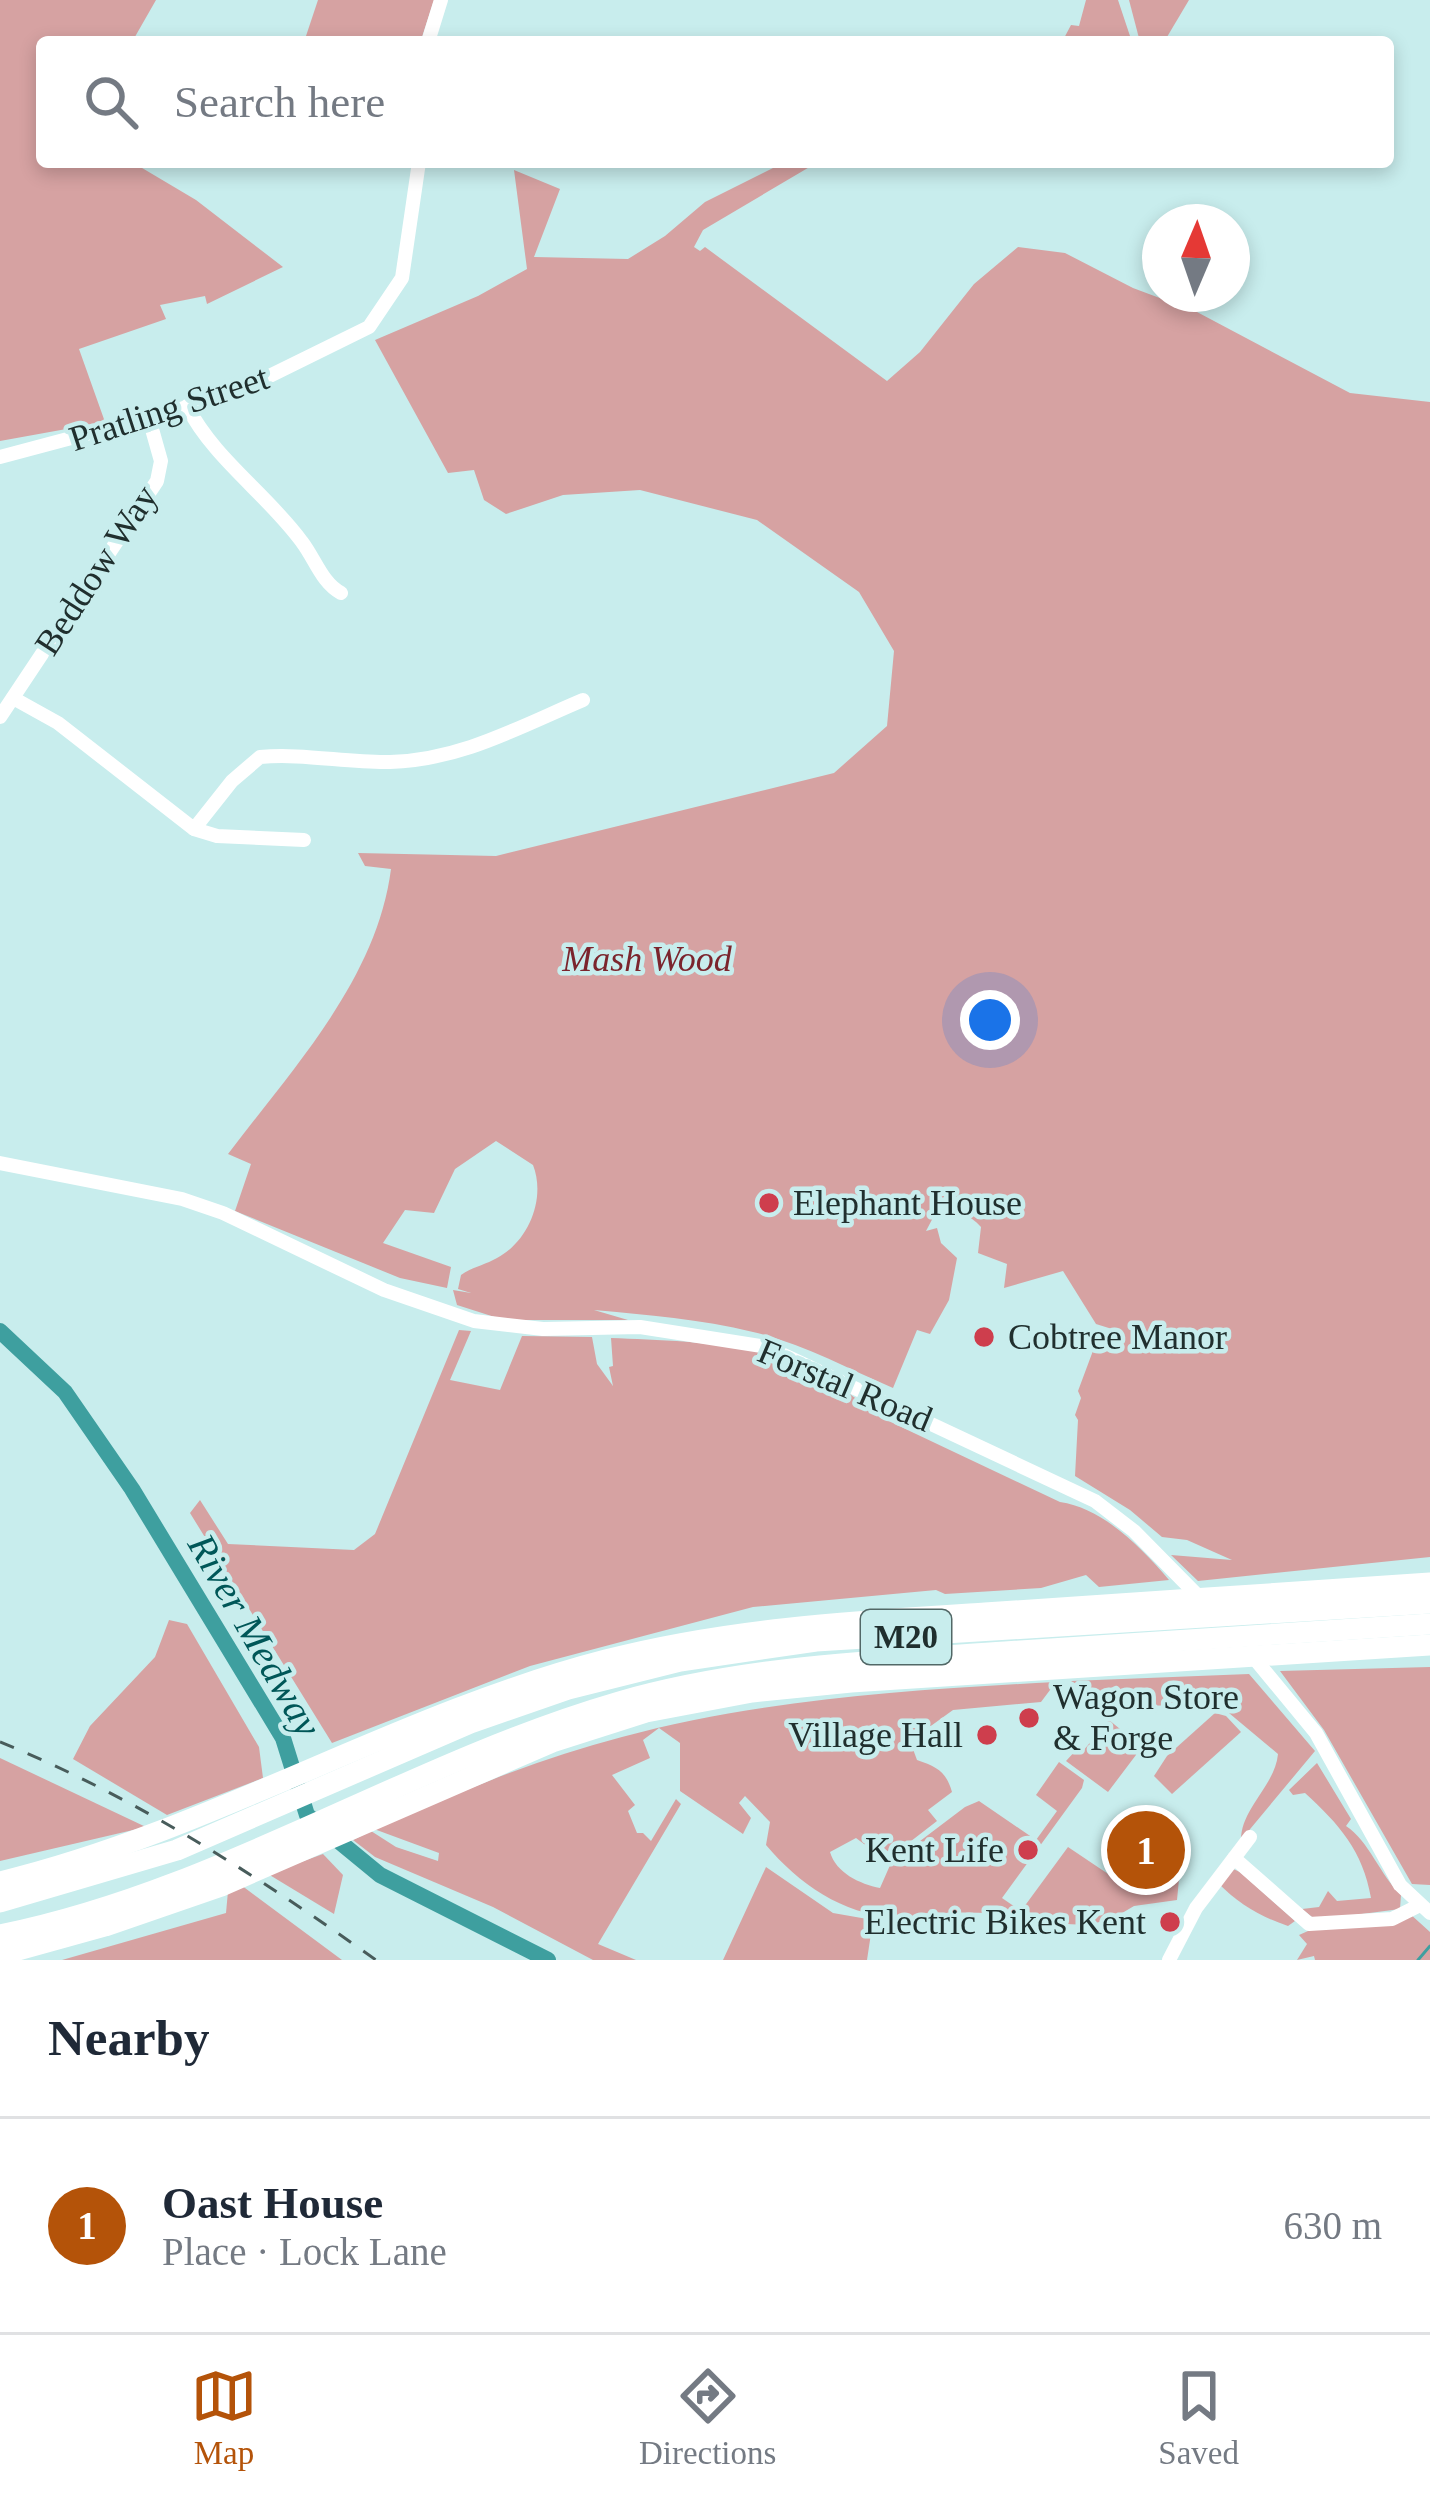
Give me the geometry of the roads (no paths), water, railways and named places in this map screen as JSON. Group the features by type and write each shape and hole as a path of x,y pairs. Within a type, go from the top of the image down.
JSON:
{"highway":[{"name":"M20","path":"1269,1592 1430,1570"},
{"name":"M20","path":"0,1902 177,1850 220,1824 476,1700 552,1675 714,1636 1430,1583"},
{"name":"M20","path":"393,1744 568,1689 680,1661 816,1641 1430,1603"},
{"name":"M20","path":"2,1949 105,1926 416,1790 549,1725 698,1684 792,1669 1430,1624"},
{"name":"M20","path":"416,1790 646,1712 752,1692 938,1675 1430,1645"},
{"name":"M20","path":"1260,1656 1430,1657"},
{"name":"M20","path":"0,1882 194,1820 220,1824"}],"street":[{"path":"430,36 441,0"},
{"name":"Pratling Street","path":"0,458 256,385 369,327 401,278 418,168"},
{"path":"187,406 205,436 280,514 328,583 341,593"},
{"name":"Beddow Way","path":"0,717 157,481 161,461 148,415"},
{"path":"13,698 58,723 194,829 217,836 304,840"},
{"path":"194,829 232,781 260,757 388,762 455,755 583,700"},
{"name":"Forstal Road","path":"0,1163 182,1199 223,1213 385,1290 474,1321 543,1329 640,1327 767,1347 1095,1501 1166,1563 1281,1688 1324,1747 1390,1870 1425,1909"},
{"path":"1169,1960 1196,1908 1250,1837"},
{"path":"1234,1858 1309,1924 1392,1919 1425,1909"}],"waterway":[{"name":"River Medway","path":"0,1331 65,1392 132,1489 283,1738 307,1815 380,1875 548,1960"},
{"path":"1418,1960 1430,1946"}],"railway":[{"path":"0,1742 99,1787 194,1840 376,1960"}],"place":[{"name":"Elephant House","path":"769,1203"},
{"name":"Cobtree Manor","path":"984,1337"},
{"name":"Wagon Store & Forge","path":"1029,1718"},
{"name":"Village Hall","path":"987,1735"},
{"name":"Kent Life","path":"1028,1850"},
{"name":"Oast House","path":"1146,1850"},
{"name":"Electric Bikes Kent","path":"1170,1922"}],"park label":[{"name":"Mash Wood","path":"647,959"}]}
